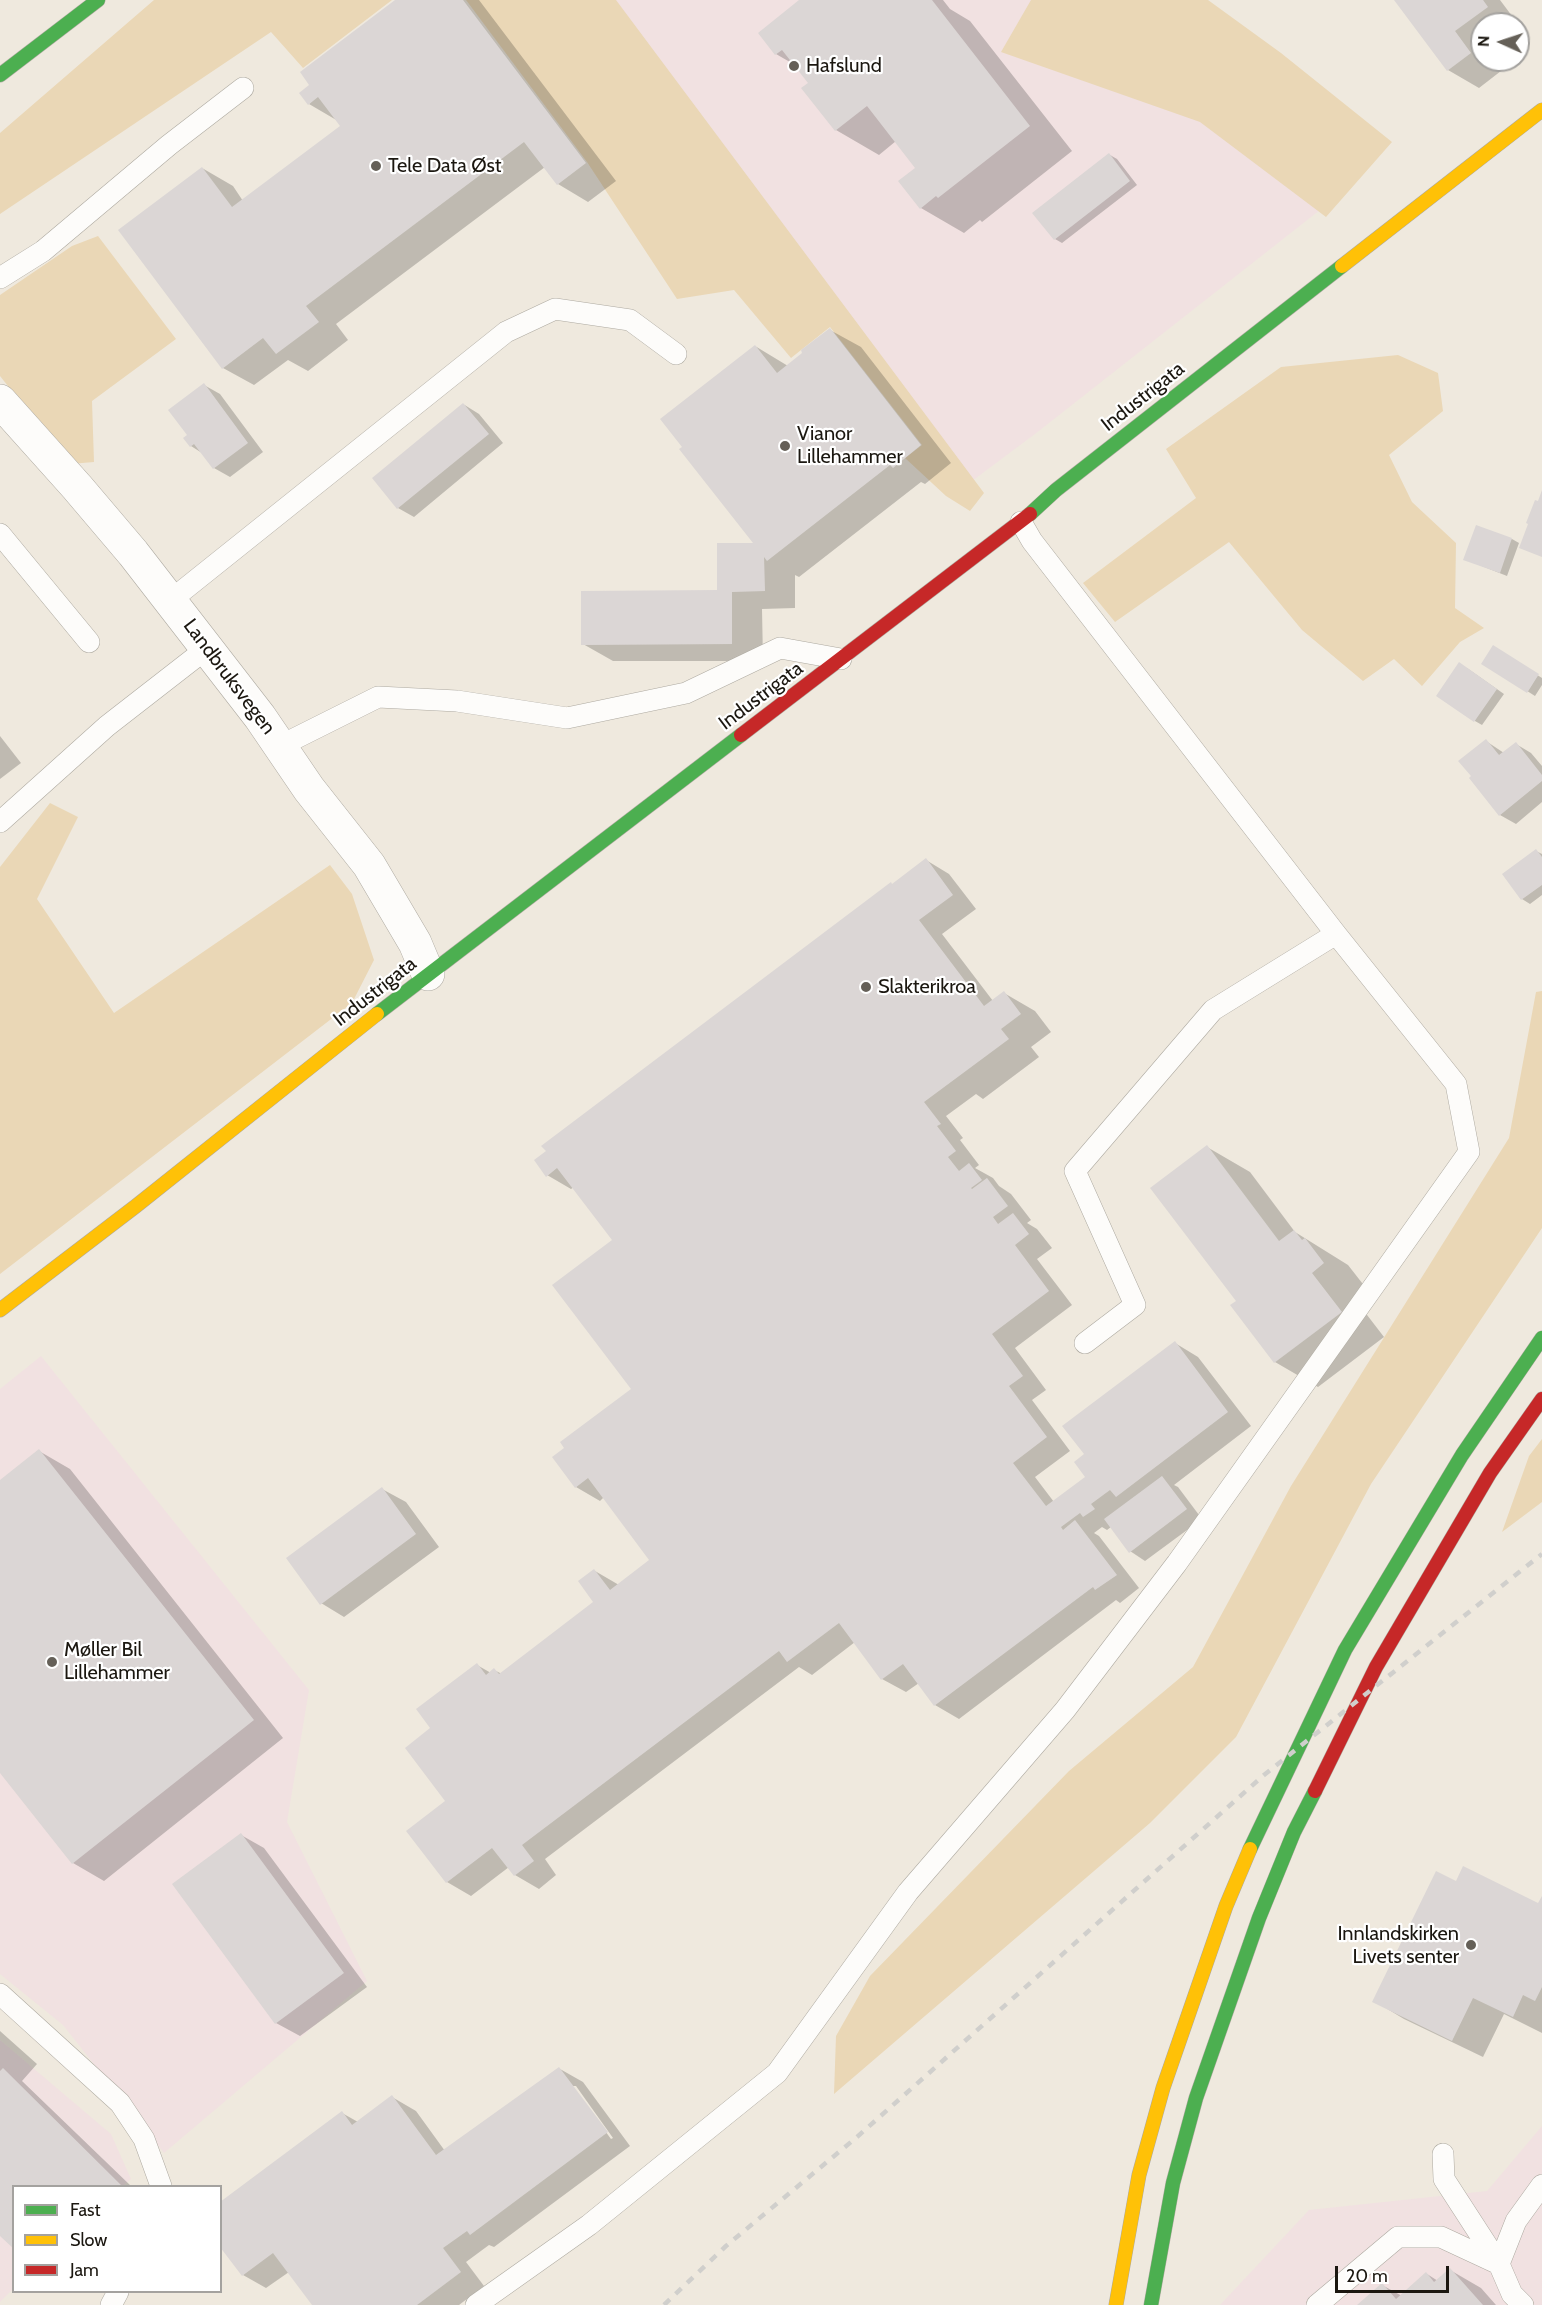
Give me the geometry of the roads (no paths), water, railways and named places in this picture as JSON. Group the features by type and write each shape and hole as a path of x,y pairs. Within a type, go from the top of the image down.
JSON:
{"main road":[{"path":"0,75 98,0"},
{"name":"Industrigata","path":"0,1310 136,1206 428,974 1021,522 1056,490 1542,110"},
{"path":"1116,2305 1139,2175 1163,2088 1226,1906 1263,1818 1346,1650 1390,1572 1462,1455 1542,1338"},
{"path":"1150,2305 1173,2183 1196,2098 1259,1918 1294,1832 1381,1657 1490,1473 1542,1399"}],"street":[{"name":"Landbruksvegen","path":"0,401 77,487 171,600 206,649 260,717 309,789 369,865 415,943 428,974"}],"lane":[{"path":"0,278 43,251 169,145 243,88"},
{"path":"171,600 506,332 555,309 630,320 676,354"},
{"path":"476,2305 589,2225 777,2073 908,1892 1065,1710 1177,1563 1468,1152 1455,1084 1032,541 1021,522"},
{"path":"0,534 89,642"},
{"path":"280,746 378,697 457,701 567,718 686,693 780,648 840,659"},
{"path":"0,822 107,726 206,649"},
{"path":"1085,1343 1135,1305 1075,1171 1213,1010 1336,934"},
{"path":"0,1994 120,2103 144,2139 160,2185"},
{"path":"1443,2154 1444,2179 1499,2264 1512,2294 1523,2305"},
{"path":"1499,2264 1516,2221 1542,2184"},
{"path":"1317,2305 1398,2237 1441,2236 1499,2264"}],"railway":[{"path":"664,2305 726,2246 857,2137 1264,1775 1542,1554"}],"place":[{"name":"Hafslund","path":"794,66"},
{"name":"Tele Data Øst","path":"376,166"},
{"name":"Vianor Lillehammer","path":"785,446"},
{"name":"Slakterikroa","path":"866,987"},
{"name":"Møller Bil Lillehammer","path":"52,1662"},
{"name":"Innlandskirken Livets senter","path":"1471,1945"}]}
